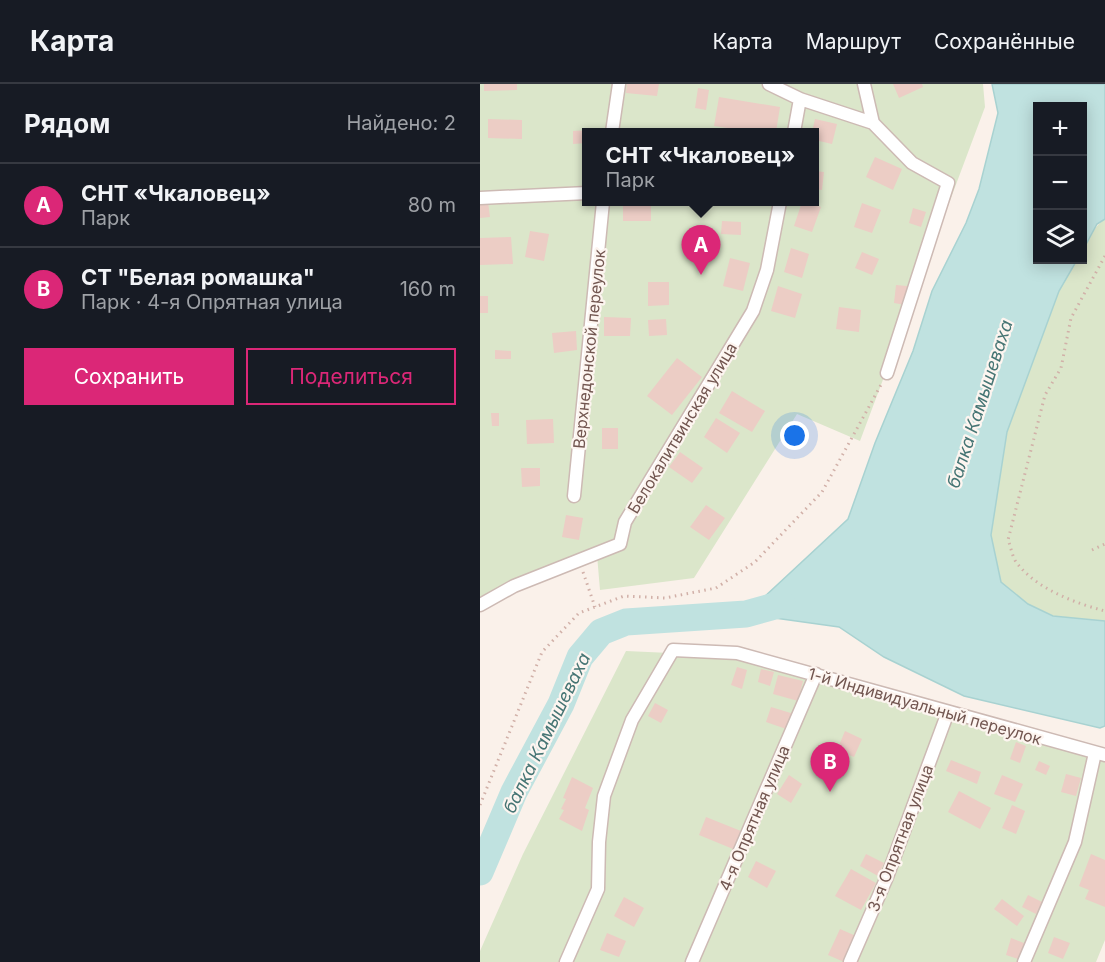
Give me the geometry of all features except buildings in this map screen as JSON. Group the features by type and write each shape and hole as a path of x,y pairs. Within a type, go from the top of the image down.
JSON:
{"street":[{"path":"613,128 619,84"},
{"path":"769,84 800,99 873,123 912,163 948,183 887,373"},
{"path":"864,84 873,123"},
{"path":"795,128 800,99"},
{"path":"480,198 582,194"},
{"name":"Верхнедонской переулок","path":"574,496 603,206"},
{"name":"Белокалитвинская улица","path":"480,605 514,586 620,544 625,522 753,311 767,270 779,206"},
{"name":"1-й Индивидуальный переулок","path":"566,962 598,889 599,842 604,796 632,720 673,650 737,653 1100,754"},
{"name":"4-я Опрятная улица","path":"692,962 816,674"},
{"name":"3-я Опрятная улица","path":"850,962 887,877 948,712"},
{"path":"1024,962 1074,842 1100,754"}],"path":[{"path":"1105,256 1071,318 1061,368 1045,395 1008,540 1016,562 1040,582 1070,602 1105,611"},
{"path":"480,805 542,652 579,613 624,596 665,598 716,588 755,562 822,492 887,373"},
{"path":"1092,550 1105,544"},
{"path":"579,560 595,607"}],"green space":[{"path":"480,84 983,84 985,107 860,441 797,414 694,578 600,590 597,555 480,608"},
{"path":"1105,219 1105,621 1053,616 1028,604 1001,582 991,535 1007,432 1059,291 1075,264 1087,264 1087,243"},
{"path":"626,651 736,656 1105,761 1105,940 1096,962 480,962 480,951 523,854"}],"water":[{"path":"992,84 1105,84 1105,219 1097,224 1087,243 1087,102 1033,102 1033,264 1075,264 1059,291 1007,432 991,535 1001,582 1028,604 1053,616 1105,621 1105,726 1100,728 964,696 884,657 839,627 746,614 848,519 875,443 913,351 932,291 966,223 979,189 998,113"}],"waterway":[{"name":"балка Камышеваха","path":"480,872 514,792 561,704 580,657 601,632 626,622 746,614 782,604"}],"place":[{"name":"СНТ «Чкаловец»","path":"701,275"},
{"name":"СТ \"Белая ромашка\"","path":"830,792"}]}
